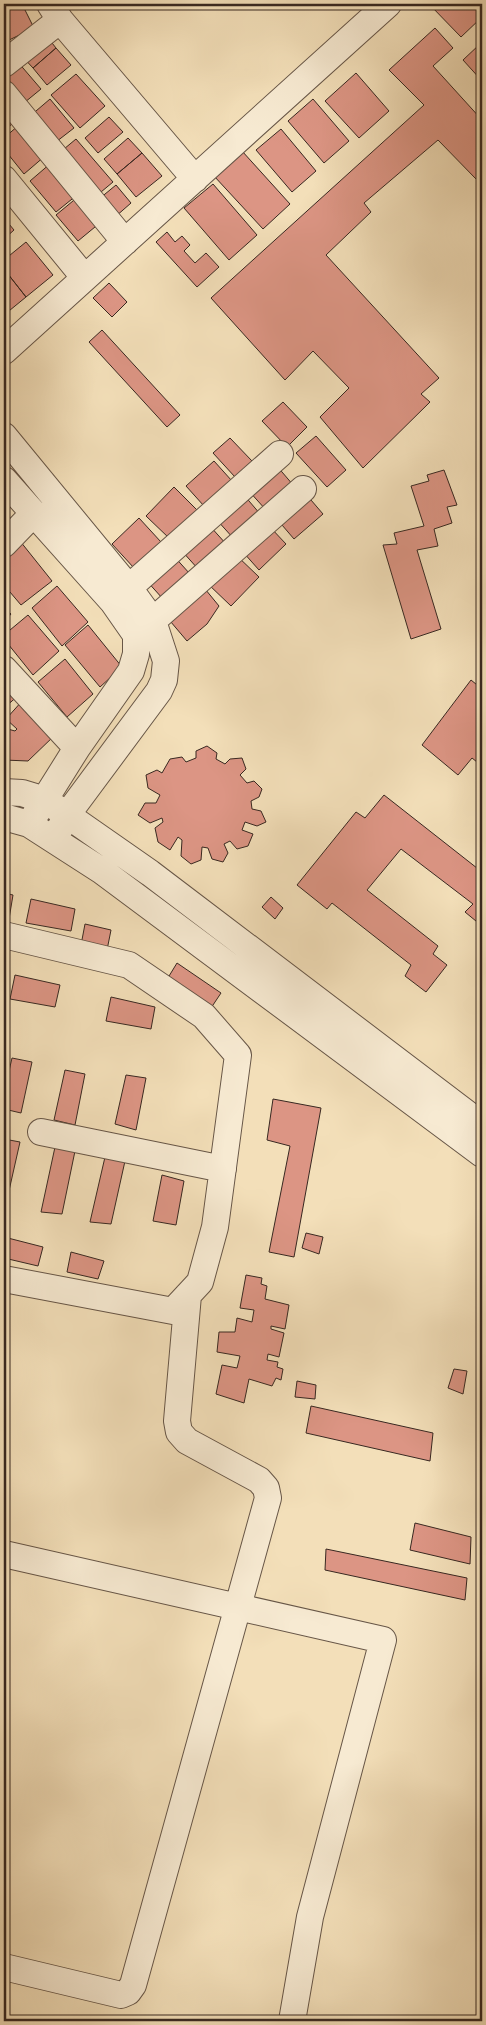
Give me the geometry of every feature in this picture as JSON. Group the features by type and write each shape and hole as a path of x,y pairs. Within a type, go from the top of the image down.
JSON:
{"street":[{"path":"4,351 388,4"},
{"path":"4,64 55,12 195,179"},
{"path":"4,94 125,242"},
{"path":"4,179 84,277"},
{"path":"4,436 121,595 166,660 161,685 68,815 54,839"},
{"path":"121,595 280,454"},
{"path":"4,480 34,514 121,595"},
{"path":"29,824 77,748 131,672 144,628 303,489"},
{"path":"4,544 34,514"},
{"path":"4,669 77,748"},
{"path":"4,792 22,793 44,800 150,873 379,1062 482,1154"},
{"path":"4,817 29,824 54,839 379,1062 481,1120"},
{"path":"4,935 129,965 204,1016 238,1055 215,1227 200,1282 173,1311 4,1279"},
{"path":"41,1132 223,1169"},
{"path":"4,1967 121,1995 128,1992 133,1985 268,1498 266,1488 259,1480 187,1441 179,1432 176,1421 188,1294"},
{"path":"4,1554 382,1640 310,1917 292,2021"}],"building":[{"path":"4,4 22,4 34,28 7,41 4,35"},
{"path":"62,4 81,4 66,11"},
{"path":"429,4 482,4 482,17 461,37"},
{"path":"435,28 453,48 433,66 482,120 482,173 476,179 438,140 364,203 371,212 326,255 439,378 421,394 430,402 363,468 320,417 349,388 313,351 285,380 211,298 424,105 389,70"},
{"path":"45,34 56,48 33,68 21,55"},
{"path":"480,44 482,47 482,81 463,60"},
{"path":"56,48 71,65 47,85 33,68"},
{"path":"17,61 41,89 19,107 4,89 4,72"},
{"path":"356,73 389,111 359,138 325,101"},
{"path":"76,74 105,106 80,128 51,95"},
{"path":"50,99 74,128 52,145 29,117"},
{"path":"313,99 349,141 324,163 288,121"},
{"path":"4,111 13,123 4,131"},
{"path":"109,117 123,132 98,153 85,138"},
{"path":"19,125 45,156 24,174 4,149 4,138"},
{"path":"281,129 316,171 292,192 256,150"},
{"path":"128,138 142,153 117,174 104,159"},
{"path":"76,139 113,182 95,197 58,154"},
{"path":"242,151 290,204 263,229 214,176"},
{"path":"142,153 162,176 136,197 117,174"},
{"path":"51,163 77,195 56,212 30,181"},
{"path":"213,184 257,235 229,260 184,208"},
{"path":"116,185 131,203 115,217 99,199"},
{"path":"79,196 101,222 78,241 56,215"},
{"path":"4,218 14,230 4,239"},
{"path":"167,232 175,242 182,236 190,245 184,251 195,263 206,253 219,267 197,287 156,242"},
{"path":"26,242 53,275 26,297 4,269 4,260"},
{"path":"4,269 26,297 4,315"},
{"path":"109,283 127,302 112,317 93,298"},
{"path":"102,330 180,415 167,427 89,342"},
{"path":"283,402 307,427 287,447 262,421"},
{"path":"316,436 346,470 327,487 296,453"},
{"path":"230,438 252,461 235,477 213,453"},
{"path":"214,461 232,481 204,506 186,486"},
{"path":"276,465 294,486 266,510 248,490"},
{"path":"444,470 457,505 447,507 452,523 434,529 438,546 417,550 441,629 411,639 383,545 397,544 394,533 424,526 411,486 429,481 427,475"},
{"path":"174,487 198,511 170,539 146,516"},
{"path":"305,493 323,514 294,539 276,518"},
{"path":"243,494 261,515 234,539 216,519"},
{"path":"139,518 161,542 134,568 112,544"},
{"path":"209,525 227,545 199,570 181,550"},
{"path":"270,527 286,544 259,570 243,552"},
{"path":"20,541 52,581 21,605 4,585 4,555"},
{"path":"172,554 190,574 163,599 145,579"},
{"path":"235,554 259,577 231,606 207,583"},
{"path":"201,584 219,606 207,624 187,641 165,615"},
{"path":"57,586 88,622 62,646 32,608"},
{"path":"4,607 11,614 4,622"},
{"path":"28,615 59,651 33,675 4,639 4,635"},
{"path":"88,625 122,667 100,687 65,645"},
{"path":"65,659 93,694 67,717 38,682"},
{"path":"4,675 20,694 4,708"},
{"path":"471,680 482,689 482,766 472,758 458,775 422,745"},
{"path":"23,700 55,735 28,761 4,760 4,728 15,731 17,729 6,719"},
{"path":"207,746 217,753 216,759 225,764 230,759 242,758 246,769 240,775 247,783 254,781 262,789 259,797 251,801 252,809 261,811 266,822 257,826 245,822 242,830 253,834 248,846 237,849 230,841 224,844 228,853 223,862 212,859 208,848 202,847 201,860 191,864 181,856 182,840 178,837 170,850 158,842 155,828 163,822 162,818 150,823 138,815 145,803 156,803 160,795 148,788 146,775 157,770 162,773 170,759 182,757 186,762 196,758 196,751"},
{"path":"384,795 482,872 482,926 465,912 473,904 401,849 367,890 438,946 433,954 447,965 426,992 405,976 411,965 332,903 327,909 297,885 356,812 365,818"},
{"path":"4,893 13,895 9,919 4,918"},
{"path":"271,897 283,908 275,919 262,907"},
{"path":"31,899 75,909 71,931 26,923"},
{"path":"85,924 111,930 107,950 81,945"},
{"path":"177,963 221,993 209,1011 166,981"},
{"path":"15,975 60,985 55,1007 10,999"},
{"path":"111,997 155,1007 151,1029 106,1021"},
{"path":"12,1058 32,1062 21,1113 4,1109 4,1093"},
{"path":"65,1070 85,1074 75,1125 54,1120"},
{"path":"126,1075 146,1078 136,1130 115,1124"},
{"path":"273,1099 321,1108 294,1257 269,1252 290,1146 267,1140"},
{"path":"4,1139 20,1142 6,1204 4,1204"},
{"path":"55,1147 75,1151 62,1214 41,1212"},
{"path":"105,1157 125,1161 111,1224 90,1222"},
{"path":"162,1175 184,1181 176,1225 153,1221"},
{"path":"306,1233 323,1237 319,1254 302,1248"},
{"path":"4,1237 43,1247 38,1266 4,1258"},
{"path":"71,1252 104,1261 98,1279 67,1272"},
{"path":"246,1275 262,1278 261,1284 267,1286 265,1299 289,1305 285,1329 271,1326 271,1329 284,1333 279,1357 268,1354 267,1360 278,1362 277,1367 283,1369 281,1380 276,1378 272,1386 249,1379 244,1403 216,1394 222,1365 237,1368 240,1356 217,1352 219,1332 235,1332 237,1318 252,1322 254,1310 240,1308"},
{"path":"454,1369 467,1371 463,1394 448,1388"},
{"path":"297,1381 316,1385 315,1399 295,1397"},
{"path":"311,1406 433,1433 430,1461 306,1433"},
{"path":"415,1523 471,1537 470,1564 410,1550"},
{"path":"326,1549 467,1578 465,1600 325,1570"}]}
